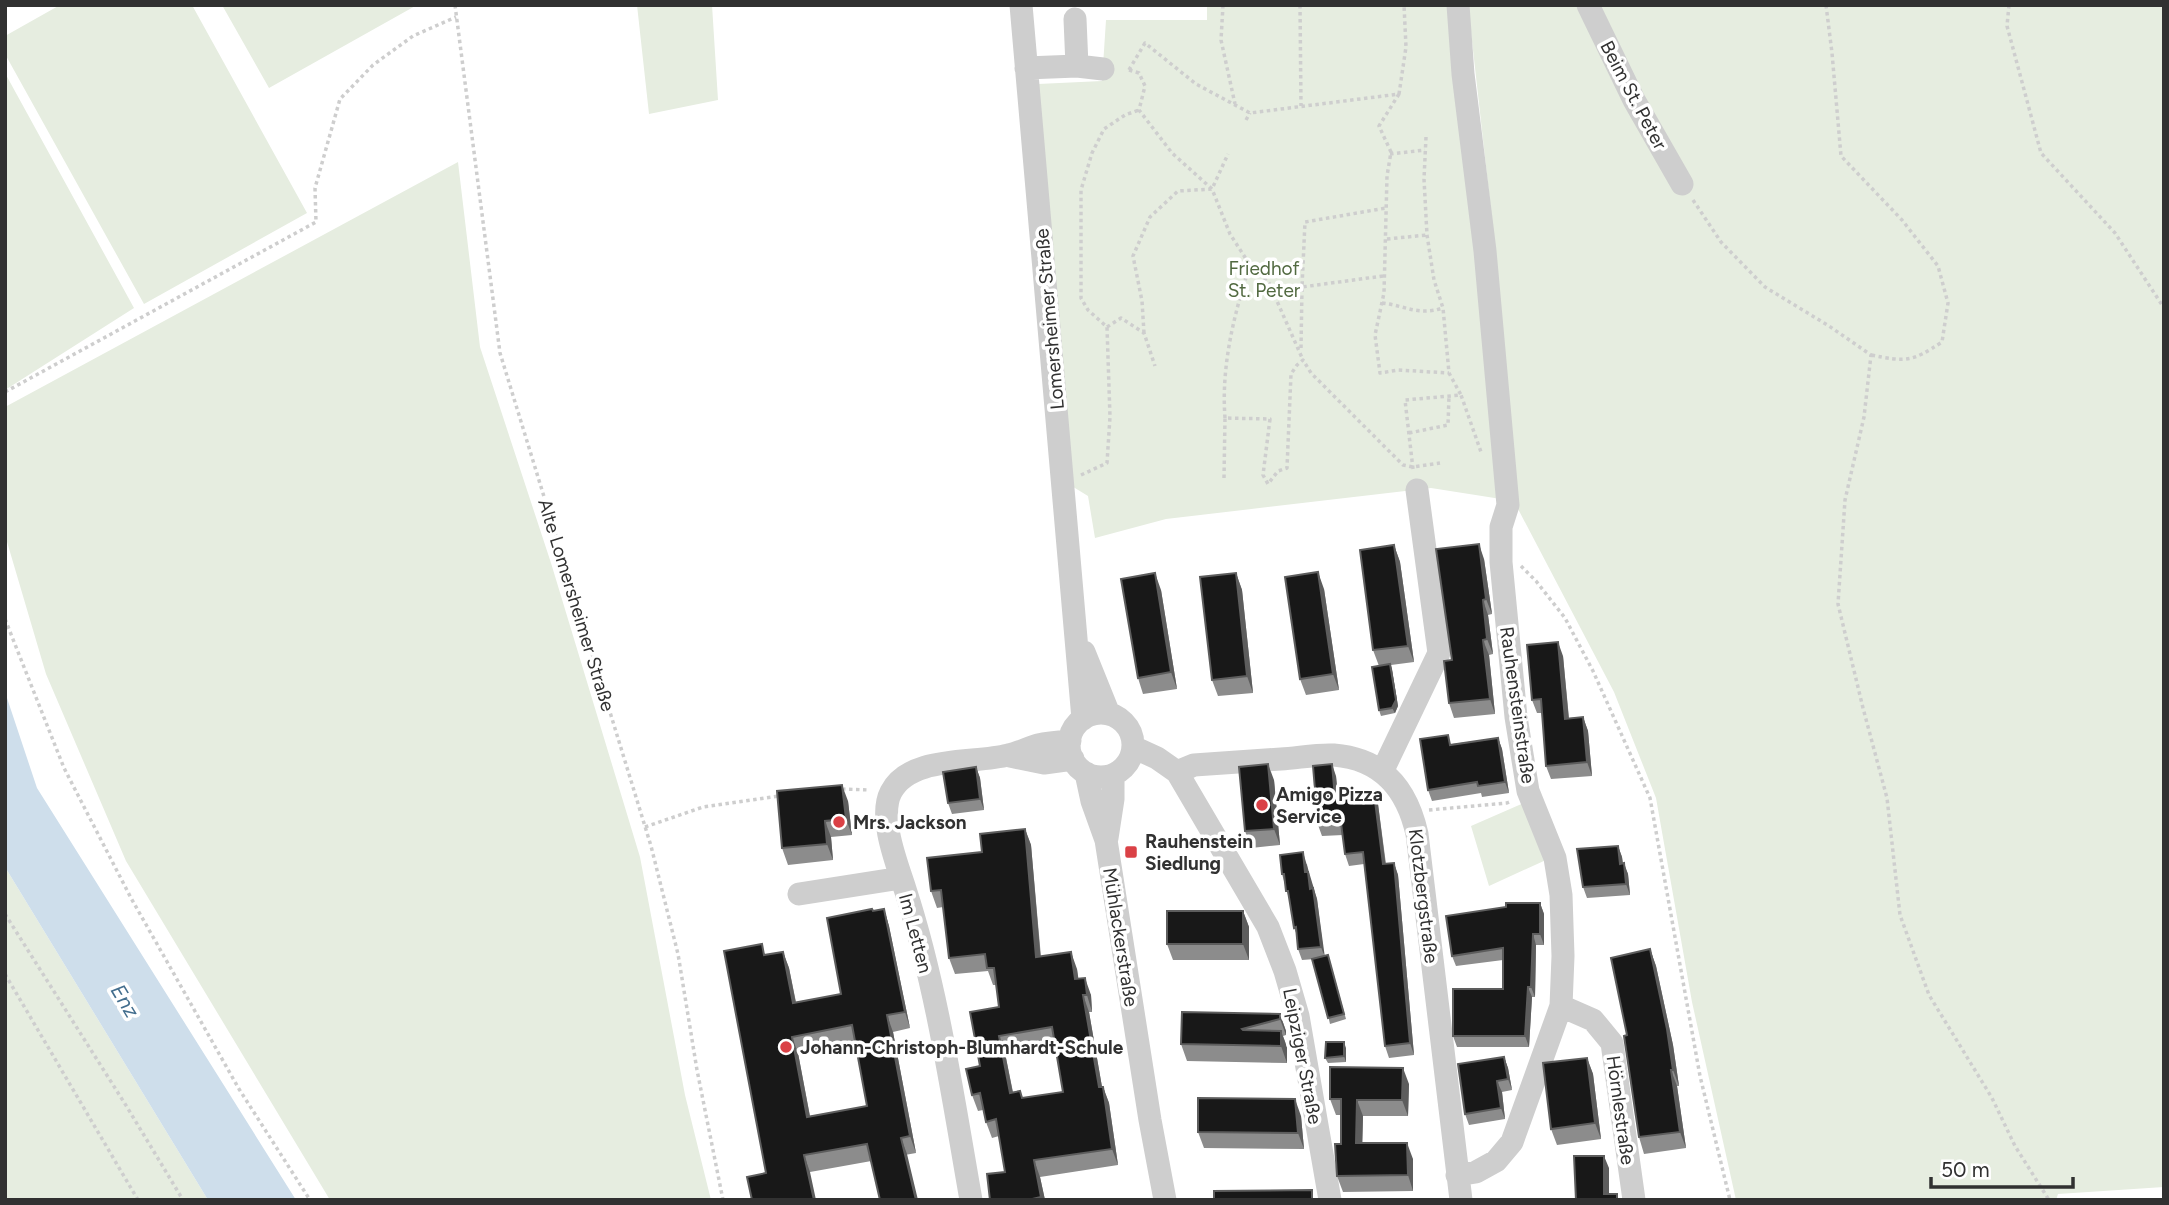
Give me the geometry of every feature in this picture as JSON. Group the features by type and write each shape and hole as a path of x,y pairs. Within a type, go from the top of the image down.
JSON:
{"street":[{"name":"Lomersheimer Straße","path":"1021,5 1083,719"},
{"name":"Rauhensteinstraße","path":"1457,1175 1476,1172 1496,1161 1512,1142 1561,1006 1563,956 1561,894 1555,858 1528,791 1516,718 1501,562 1501,527 1508,505 1485,251 1463,74 1458,5"},
{"name":"Beim St. Peter","path":"1588,5 1634,100 1682,184"},
{"path":"1075,19 1077,66"},
{"path":"1026,68 1077,66 1103,69"},
{"path":"1133,747 1157,758 1177,772 1194,765 1334,755 1363,760 1382,772 1438,653 1417,490"},
{"name":"Lomersheimer Straße","path":"1077,633 1109,714"},
{"path":"891,790 905,776 930,765 1007,756 1041,744 1076,758 1095,776 1113,775 1128,764 1133,747 1130,730 1109,714 1091,715 1083,719 1077,725 1076,758"},
{"name":"Mühlackerstraße","path":"1076,758 1106,840 1165,1200"},
{"name":"Leipziger Straße","path":"1177,772 1268,926 1285,971 1298,1016 1330,1200"},
{"name":"Klotzbergstraße","path":"1382,772 1399,788 1413,812 1418,834 1461,1200"},
{"name":"Mühlackerstraße","path":"1106,840 1113,799 1113,775"},
{"name":"Im Letten","path":"891,790 886,809 887,821 918,931 949,1077 971,1200"},
{"path":"799,894 901,878"},
{"name":"Hörnlestraße","path":"1561,1006 1593,1020 1612,1043 1634,1200"}],"path":[{"name":"Alte Lomersheimer Straße","path":"455,5 500,353 645,827 678,954 697,1070 723,1200"},
{"path":"1223,5 1221,40 1235,104"},
{"path":"1300,5 1301,106"},
{"path":"1404,5 1406,47 1399,94 1379,126 1390,154 1384,293 1375,335 1380,373 1398,370 1449,373"},
{"path":"1682,184 1721,242 1765,287 1871,355 1896,360 1919,358 1942,342 1948,303 1938,266 1902,220 1841,156 1826,5"},
{"path":"2009,5 2007,26 2041,153 2115,233 2164,308"},
{"path":"5,392 316,222 315,188 340,99 373,65 413,36 456,17"},
{"path":"1129,70 1145,43 1196,84 1250,113 1399,94"},
{"path":"1103,69 1111,67 1139,73 1145,86 1139,110"},
{"path":"1063,483 1107,463 1110,417 1107,327 1088,310 1081,298 1081,190 1092,153 1104,129 1125,115 1139,110"},
{"path":"1139,110 1172,153 1212,189 1230,234 1250,265 1269,283 1311,373 1403,465 1413,467 1440,463"},
{"path":"1246,120 1250,113"},
{"path":"1426,137 1424,179 1427,236 1434,280 1443,308 1449,373 1461,395 1484,462"},
{"path":"1390,154 1425,150"},
{"path":"1212,189 1228,154"},
{"path":"1155,366 1144,333 1142,301 1133,257 1150,217 1178,191 1212,189"},
{"path":"1301,352 1305,222 1386,208"},
{"path":"1386,239 1427,236"},
{"path":"1224,478 1223,396 1227,360 1236,308 1250,265"},
{"path":"1302,288 1384,276"},
{"path":"1382,303 1400,305 1418,312 1443,308"},
{"path":"1107,327 1121,318 1144,333"},
{"path":"1871,355 1864,418 1845,500 1838,604 1887,798 1900,915 1929,995 1992,1098 2015,1146 2049,1200"},
{"path":"1225,418 1270,419 1263,475 1268,484 1278,471 1287,468 1291,374 1303,360"},
{"path":"1417,490 1405,400 1461,395"},
{"path":"1409,433 1448,425 1449,396"},
{"path":"1501,562 1518,564 1536,581 1565,618 1593,671 1650,797 1700,1076 1730,1200"},
{"path":"5,619 64,768 131,898 239,1089 310,1200"},
{"path":"835,789 891,790"},
{"path":"1413,812 1507,803 1528,791"},
{"path":"645,827 703,807 782,796"},
{"path":"5,914 183,1200"},
{"path":"5,974 138,1200"}],"green space":[{"path":"60,5 192,5 307,213 144,304 5,54 5,36"},
{"path":"222,5 417,5 269,88"},
{"path":"637,5 712,5 718,100 649,114"},
{"name":"Friedhof St. Peter","path":"1207,5 1451,5 1501,499 1431,488 1166,519 1095,538 1088,496 1070,485 1038,84 1102,81 1106,20 1207,20"},
{"path":"1468,5 2164,5 2164,1187 2058,1194 2056,1200 1736,1200 1692,1002 1656,798 1614,692 1517,507 1496,256"},
{"path":"5,73 134,308 5,390"},
{"path":"458,162 480,347 551,563 640,857 685,1095 711,1200 330,1200 126,861 46,674 5,535 5,407"},
{"path":"1526,802 1546,860 1489,886 1471,826"},
{"path":"5,867 208,1200 5,1200"}],"water":[{"name":"Enz","path":"5,692 37,788 296,1200 208,1200 5,867"}],"building":[{"path":"1479,544 1486,599 1483,600 1487,639 1483,640 1490,699 1449,703 1444,661 1452,660 1436,549"},
{"path":"1394,545 1408,646 1373,650 1360,550"},
{"path":"1318,572 1333,674 1300,679 1285,577"},
{"path":"1155,573 1171,672 1138,678 1121,579"},
{"path":"1236,573 1247,676 1212,680 1200,577"},
{"path":"1558,642 1565,719 1583,717 1587,762 1546,766 1541,699 1532,700 1527,645"},
{"path":"1390,664 1396,700 1392,708 1379,710 1372,667"},
{"path":"1448,735 1450,745 1498,738 1505,782 1478,786 1477,782 1428,790 1420,739"},
{"path":"1268,764 1274,829 1245,831 1239,767"},
{"path":"1332,764 1335,798 1374,793 1383,864 1394,863 1410,1043 1385,1046 1363,852 1345,854 1341,823 1318,825 1313,766"},
{"path":"976,767 980,799 948,803 943,772"},
{"path":"842,785 846,819 825,821 827,844 782,848 777,791"},
{"path":"1025,829 1036,957 1071,952 1075,979 1085,978 1087,995 1083,995 1099,1087 1103,1087 1112,1149 1034,1160 1041,1197 1028,1200 990,1200 987,1174 1005,1172 996,1119 986,1122 980,1093 972,1095 966,1069 980,1066 970,1012 999,1007 994,968 987,968 985,954 949,958 941,890 931,891 927,858 982,852 980,834","holes":["1052,1027 1063,1092 1022,1098 1020,1091 1010,1093 999,1036"]},
{"path":"1618,846 1620,864 1624,863 1626,884 1583,887 1577,849"},
{"path":"1303,852 1305,872 1308,872 1310,889 1313,888 1321,947 1298,949 1296,927 1294,928 1280,855"},
{"path":"1506,903 1540,903 1540,934 1533,934 1531,987 1528,987 1525,1036 1453,1036 1453,989 1503,989 1503,948 1452,956 1446,916 1506,907"},
{"name":"Johann-Christoph-Blumhardt-Schule","path":"884,909 905,1012 887,1015 910,1136 901,1138 916,1200 880,1200 867,1144 804,1155 814,1200 752,1200 747,1177 766,1173 724,951 762,944 764,955 783,952 793,1003 841,994 827,918","holes":["852,1025 867,1106 807,1117 792,1037"]},
{"path":"1167,911 1243,911 1243,944 1167,944"},
{"path":"1650,949 1667,1029 1680,1132 1639,1137 1624,1036 1627,1035 1611,958"},
{"path":"1328,955 1344,1014 1328,1018 1312,959"},
{"path":"1182,1012 1280,1014 1280,1019 1242,1029 1281,1031 1281,1046 1181,1044"},
{"path":"1326,1042 1344,1042 1344,1056 1325,1058"},
{"path":"1504,1057 1508,1079 1497,1081 1501,1108 1465,1114 1458,1064"},
{"path":"1587,1058 1595,1123 1551,1129 1543,1063"},
{"path":"1330,1067 1403,1068 1402,1100 1357,1100 1356,1143 1407,1143 1408,1175 1337,1176 1335,1144 1341,1144 1341,1099 1330,1099"},
{"path":"1198,1098 1295,1099 1298,1133 1198,1132"},
{"path":"1574,1156 1604,1156 1604,1194 1617,1194 1617,1200 1576,1200"},
{"path":"1312,1190 1312,1200 1214,1200 1214,1191"}],"place":[{"name":"Amigo Pizza Service","path":"1262,805"},
{"name":"Mrs. Jackson","path":"839,822"},
{"name":"Rauhenstein Siedlung","path":"1131,852"},
{"name":"Johann-Christoph-Blumhardt-Schule","path":"786,1047"}]}
